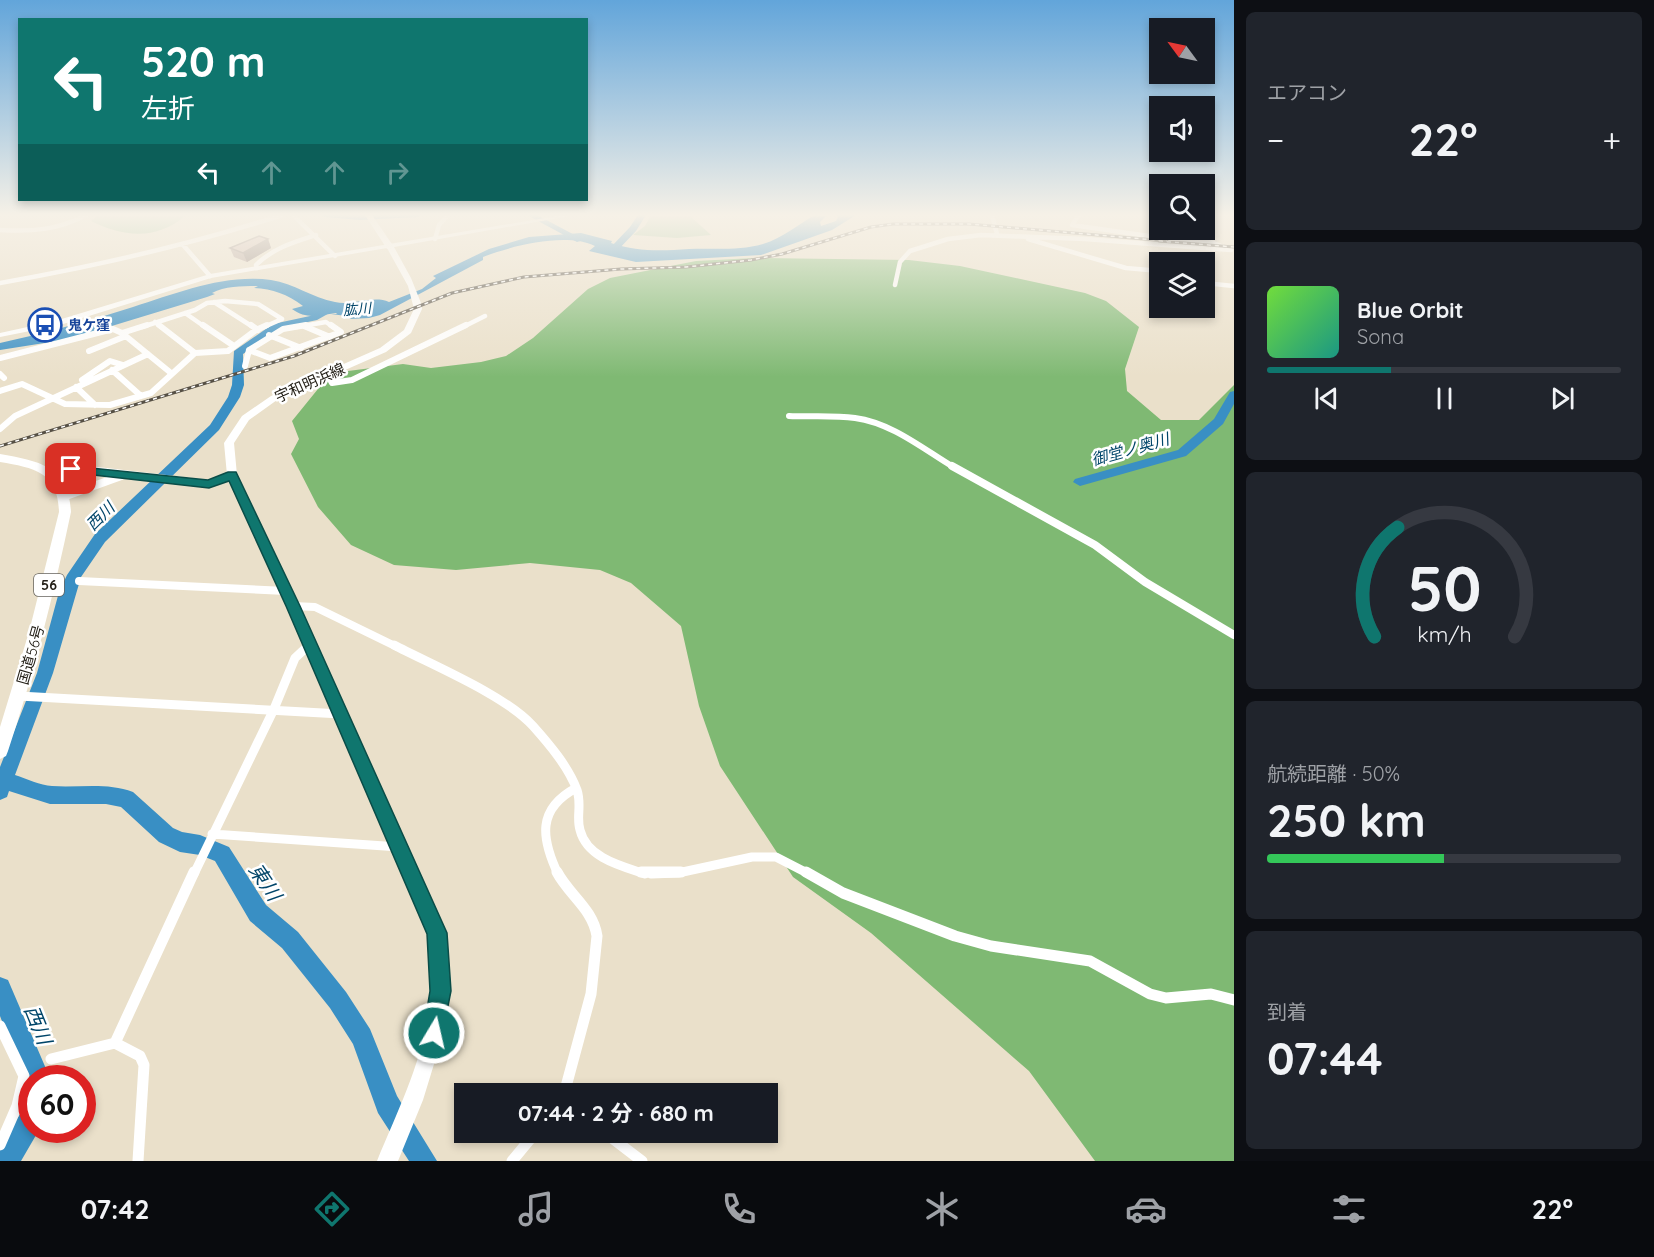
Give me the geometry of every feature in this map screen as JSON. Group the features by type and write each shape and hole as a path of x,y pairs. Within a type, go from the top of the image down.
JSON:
{"highway":[{"path":"0,458 38,467 52,474 61,484 66,496"},
{"name":"国道56号","path":"0,751 24,696 65,512 66,496"}],"main road":[{"path":"0,335 57,323 210,276 250,269"},
{"name":"宇和明浜線","path":"387,1161 411,1108 430,1054 440,991 437,933 293,606 232,475 228,465 228,449 234,432 248,416 284,393 369,357 395,342 410,327 418,311 417,300 401,269"}],"street":[{"path":"0,283 80,269"},
{"path":"204,269 210,276"},
{"path":"895,285 898,269"},
{"path":"1215,284 1234,286"},
{"path":"0,391 22,384 31,390 55,397 65,404 110,405 151,393 195,353 228,351 263,333 282,319 258,304 233,300 201,304 195,310 155,322 89,351"},
{"path":"214,302 263,333 301,348"},
{"path":"185,313 234,346"},
{"path":"327,374 332,383 352,380 485,316"},
{"path":"155,322 195,353"},
{"path":"245,366 249,350 263,333 331,323 341,333 270,358 249,350"},
{"path":"303,326 330,337"},
{"path":"0,358 113,329 124,335 171,373"},
{"path":"0,429 15,416 148,354"},
{"path":"86,383 82,381 110,361 123,365"},
{"path":"112,370 141,396"},
{"path":"76,387 94,405"},
{"path":"789,416 855,418 872,422 909,438 954,467 1087,540 1188,610 1234,635"},
{"path":"52,474 71,469 209,484 232,475"},
{"path":"66,496 124,474"},
{"path":"80,581 286,591"},
{"path":"293,606 315,607 359,627 500,700 531,723 564,765 576,788 581,804 579,829 586,844 601,857 623,867 646,874 678,873 752,857 776,858 843,893 955,936 991,946 1090,961 1150,994 1166,998 1211,994 1234,1000"},
{"path":"115,1043 210,838 274,709 295,658 309,645"},
{"path":"24,696 341,714"},
{"path":"567,1083 591,989 598,940 597,927 591,914 579,903 559,875 544,834 545,816 564,792 576,788"},
{"path":"210,838 400,847"},
{"path":"0,1026 24,1076 17,1106 0,1145"},
{"path":"51,1059 115,1043 140,1056 144,1065 138,1161"},
{"path":"512,1161 527,1143"},
{"path":"618,1143 642,1161"}],"green space":[{"path":"655,269 975,269 1085,293 1106,301 1139,327 1125,369 1127,391 1161,420 1199,420 1234,385 1234,1161 1095,1161 1029,1071 871,933 793,877 720,766 699,706 681,626 631,583 600,570 530,563 456,570 394,565 351,545 318,507 291,454 299,439 292,421 322,384 348,371 403,364 431,368 481,362 506,356 533,338 588,289 610,278"}],"water":[{"name":"肱川","path":"447,269 466,269 380,315 369,318 349,319 354,317 331,314 336,313 303,315 292,309 303,306 291,298 280,293 254,288 258,286 240,286 217,291 207,297 92,332 57,341 0,350 0,343 83,322 218,282 271,280 335,302 383,300 389,302 422,289 436,278 433,276"}],"waterway":[{"name":"西川","path":"4,781 45,673 67,592 74,575 100,538 215,427 234,397 238,385 238,353 277,326 313,318 328,311"},
{"name":"御堂ノ奥川","path":"1080,482 1182,453 1219,421 1234,394"},
{"name":"西川","path":"0,791 4,781"},
{"name":"東川","path":"4,781 50,795 106,795 126,799 166,835 180,842 200,845 222,854 258,913 290,940 338,1000 362,1037 387,1104 424,1161"},
{"name":"西川","path":"0,988 32,1065"},
{"name":"西川","path":"3,1161 19,1143"}],"railway":[{"path":"0,446 294,356 452,293 524,277 619,269"}],"place":[{"name":"鬼ケ窪","path":"45,325"}],"route":[{"path":"71,469 209,484 232,475 293,606 437,933 440,991 434,1033"}]}
